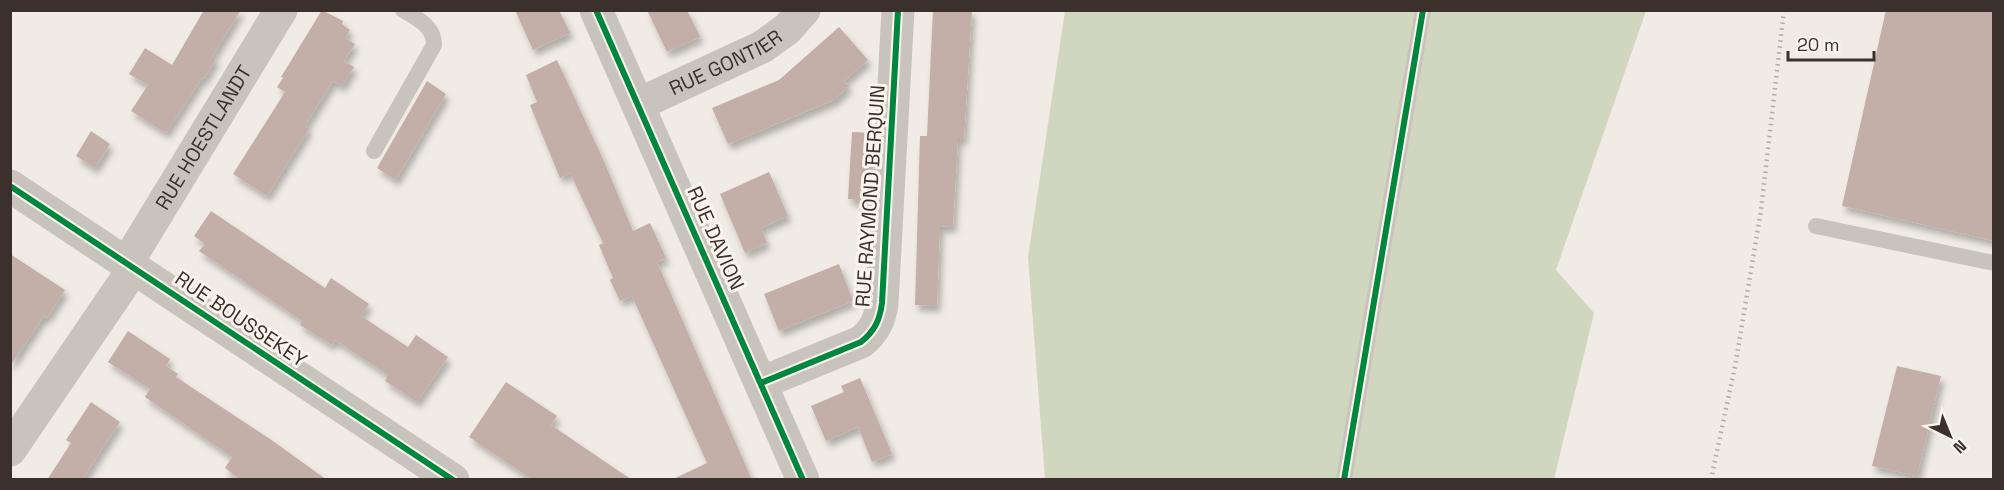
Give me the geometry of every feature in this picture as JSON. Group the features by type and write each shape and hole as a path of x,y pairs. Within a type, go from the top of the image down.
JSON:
{"street":[{"name":"RUE HOESTLANDT","path":"10,450 130,266 281,10"},
{"name":"RUE DAVION","path":"596,10 803,480"},
{"name":"RUE GONTIER","path":"639,105 762,47 787,29 804,10"},
{"name":"RUE RAYMOND BERQUIN","path":"761,383 861,342 878,323 882,303 898,10"},
{"name":"RUE BOUSSEKEY","path":"10,186 453,480"}],"lane":[{"path":"374,151 434,45 434,37 430,30 403,10"},
{"path":"1344,480 1423,10"},
{"path":"1816,226 1994,263"}],"green space":[{"path":"1065,11 1646,11 1556,270 1594,313 1554,479 1045,479 1028,257"}],"building":[{"path":"204,10 241,10 212,57 216,59 204,79 202,78 166,133 131,111 148,85 129,74 145,48 172,65"},
{"path":"322,10 343,21 342,24 350,30 345,38 355,44 344,61 354,67 342,86 333,81 305,126 309,129 267,196 233,174 285,92 277,87 283,78 281,77"},
{"path":"515,10 559,10 570,33 533,50"},
{"path":"647,10 687,10 700,37 667,52"},
{"path":"933,10 972,10 964,139 958,139 953,227 940,226 937,306 915,305 920,136 927,136"},
{"path":"1886,10 1994,10 1994,241 1842,206"},
{"path":"839,27 868,60 844,81 849,86 834,100 728,144 712,108 779,80"},
{"path":"557,60 603,159 633,231 650,223 666,258 657,262 752,480 671,480 707,463 632,296 620,301 610,280 613,278 599,245 603,243 570,173 560,178 530,105 537,102 526,75"},
{"path":"427,81 446,94 396,180 377,168"},
{"path":"91,131 110,144 95,168 76,156"},
{"path":"852,132 873,133 869,201 848,199"},
{"path":"769,172 788,216 761,228 767,243 745,253 720,194"},
{"path":"211,211 325,288 331,278 369,304 361,316 408,347 416,335 448,357 417,402 385,381 388,375 335,340 332,345 300,325 302,321 199,251 205,244 194,236"},
{"path":"10,254 65,290 47,318 44,316 10,366"},
{"path":"839,264 853,301 779,331 764,294"},
{"path":"128,331 170,359 166,366 178,374 176,377 327,480 241,480 225,468 232,457 145,397 150,389 108,362"},
{"path":"1897,366 1941,376 1917,476 1872,466"},
{"path":"860,378 892,454 872,462 858,427 826,441 811,406 844,392 841,386"},
{"path":"506,382 557,416 551,425 632,480 533,480 469,437"},
{"path":"91,402 120,422 82,480 47,480 71,443 66,440"}],"railway":[{"path":"1711,480 1736,361 1761,210 1784,10"}],"cycle path":[{"path":"596,10 803,480"},
{"path":"761,383 861,342 870,334 880,314 898,10"},
{"path":"1344,480 1423,10"},
{"path":"10,186 453,480"}]}
